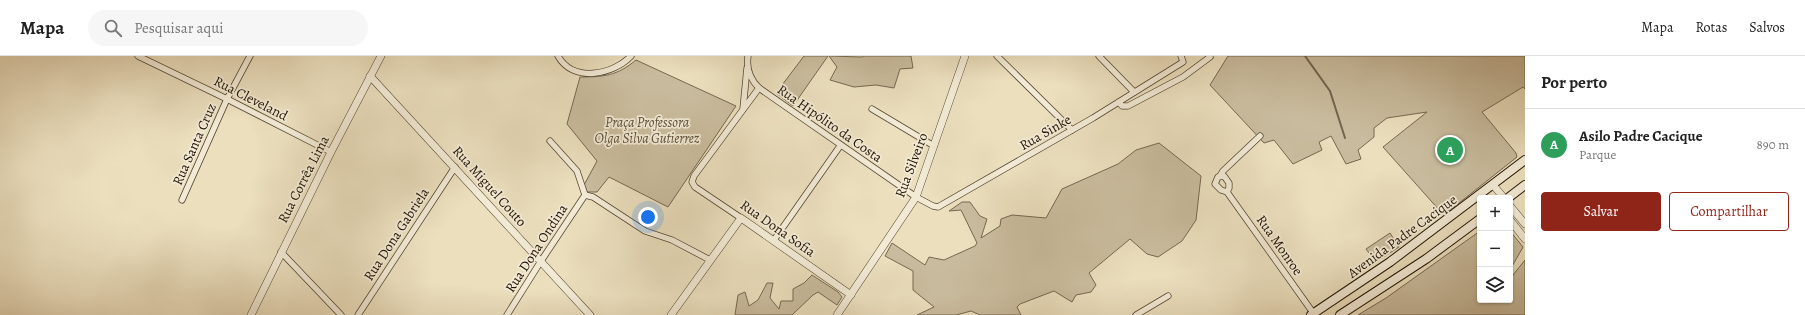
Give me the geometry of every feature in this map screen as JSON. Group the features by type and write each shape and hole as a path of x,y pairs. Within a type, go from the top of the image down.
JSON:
{"main road":[{"name":"Avenida Padre Cacique","path":"1312,314 1390,262 1525,160"},
{"path":"1512,195 1525,185"},
{"path":"1340,315 1426,259 1477,221"}],"street":[{"name":"Rua Cleveland","path":"138,56 227,98 331,152"},
{"name":"Rua Santa Cruz","path":"182,200 227,98 250,56"},
{"name":"Rua Corrêa Lima","path":"251,315 331,152 381,56"},
{"path":"558,56 568,68 580,73 589,73 614,68 632,56"},
{"path":"743,110 748,56"},
{"name":"Rua Silveiro","path":"837,315 916,197 964,56"},
{"path":"997,56 1072,130"},
{"path":"1099,56 1134,92"},
{"path":"1119,102 1122,106 1128,106 1188,74 1210,58"},
{"name":"Rua Sinke","path":"916,197 933,206 943,206 1119,102 1182,59"},
{"name":"Rua Hipólito da Costa","path":"747,67 752,79 759,88 840,146 916,197"},
{"name":"Rua Miguel Couto","path":"370,76 590,315"},
{"path":"743,110 759,88"},
{"path":"872,109 934,146"},
{"name":"Rua Dona Sofia","path":"743,110 694,176 692,182 695,187 774,240 851,295"},
{"path":"1220,176 1223,170 1260,136"},
{"path":"550,141 577,171 585,195 593,197 645,231 672,240 710,260"},
{"path":"774,240 840,146"},
{"name":"Rua Dona Gabriela","path":"358,315 455,167"},
{"name":"Rua Monroe","path":"1227,192 1229,184 1224,176 1220,176 1216,180 1215,184 1221,190 1227,192 1312,314"},
{"path":"1493,185 1501,195"},
{"name":"Rua Dona Ondina","path":"507,315 585,195"},
{"path":"1513,210 1525,224"},
{"path":"671,315 741,218"},
{"path":"1513,224 1525,239"},
{"path":"281,252 341,315"},
{"path":"1136,315 1168,296"}],"green space":[{"path":"804,56 828,56 793,106 776,93"},
{"path":"829,56 911,56 913,68 900,69 894,88 876,85 854,87 830,80 837,67"},
{"path":"1228,56 1525,56 1525,89 1523,87 1482,112 1516,153 1517,157 1449,211 1445,206 1440,211 1383,147 1427,112 1387,118 1374,128 1374,137 1358,150 1361,159 1346,164 1331,136 1319,142 1322,150 1293,164 1274,140 1264,143 1210,85"},
{"name":"Praça Professora Olga Silva Gutierrez","path":"636,60 736,106 668,207 609,177 597,192 586,192 584,185 597,161 567,124 580,77 596,77 610,74 622,69"},
{"path":"1159,143 1201,176 1196,220 1182,241 1158,257 1147,254 1130,239 1089,273 1096,285 1091,292 1076,295 1072,302 1054,291 1020,304 1017,307 1021,315 980,315 971,311 956,315 917,315 934,307 913,290 913,271 885,256 892,243 925,265 929,257 944,260 975,246 977,243 961,210 949,211 962,202 970,202 980,216 987,219 981,238 1000,226 1001,219 1012,215 1046,218 1062,189 1118,164 1136,150"},
{"path":"1390,233 1399,247 1376,262 1366,249"},
{"path":"1477,233 1477,303 1513,303 1513,275 1525,260 1525,315 1358,315 1386,298"},
{"path":"1513,235 1523,247 1513,265"},
{"path":"812,275 838,292 842,297 837,305 818,292 792,315 735,315 738,295 745,292 749,306 758,300 767,283 773,283 770,298 779,309 781,301 793,301 793,289 804,283"}],"waterway":[{"path":"1305,56 1330,91 1345,138"}],"place":[{"name":"Asilo Padre Cacique","path":"1450,150"}]}
